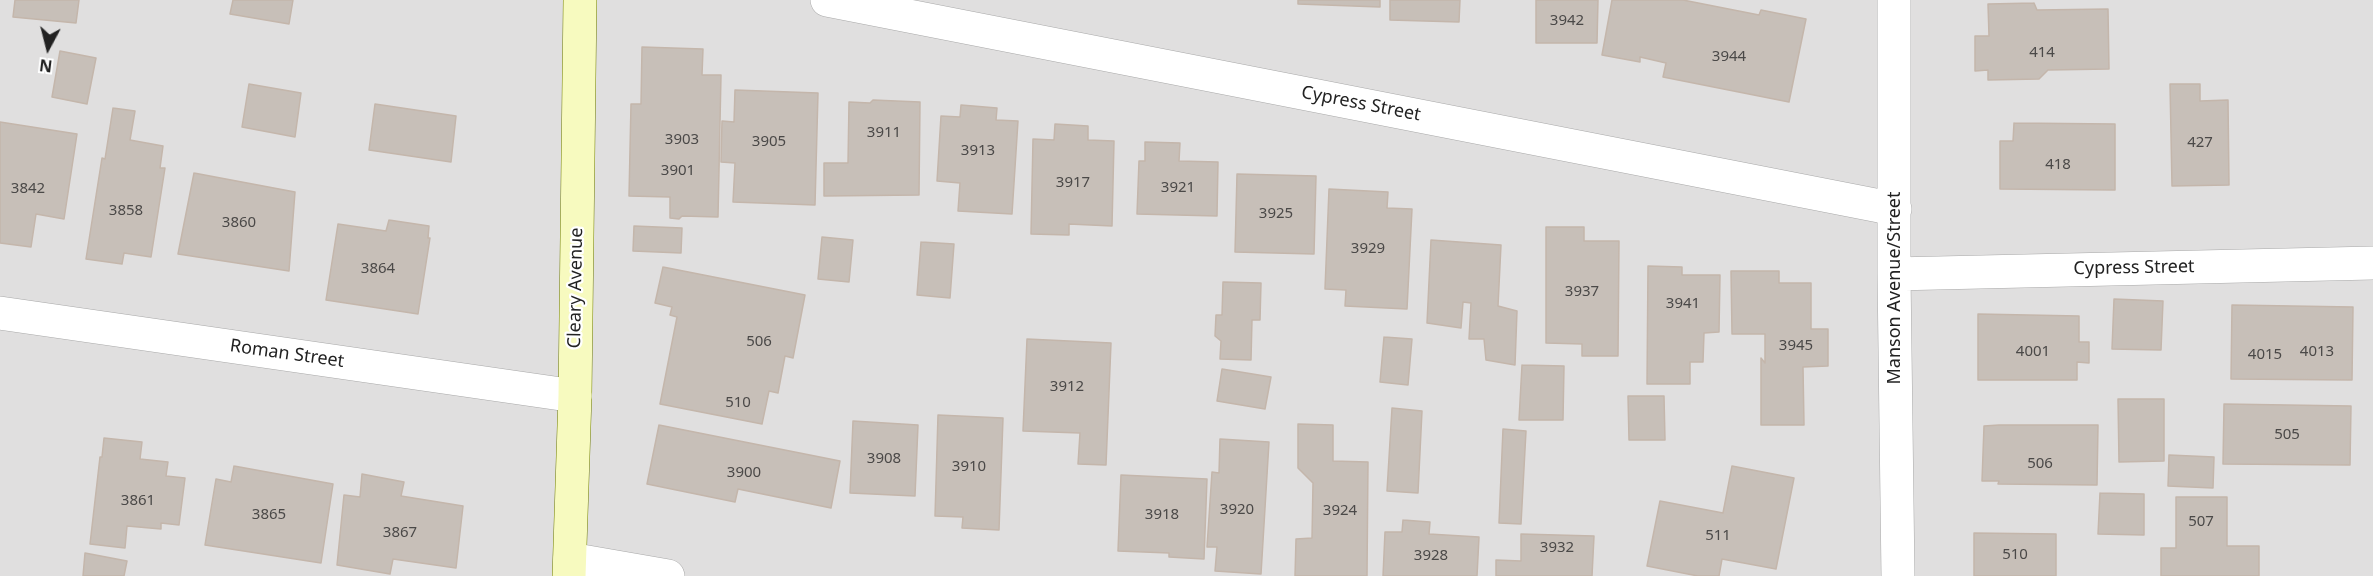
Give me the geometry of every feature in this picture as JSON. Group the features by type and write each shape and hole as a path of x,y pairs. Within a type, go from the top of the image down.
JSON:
{"street":[{"name":"Cleary Avenue","path":"569,567 575,396 580,0"},
{"name":"Cypress Street","path":"827,0 1895,209"},
{"name":"Manson Avenue/Street","path":"1894,0 1894,274 1898,576"},
{"name":"Cypress Street","path":"1894,274 2373,263"},
{"name":"Roman Street","path":"0,313 575,396"},
{"path":"569,567 668,576"}],"shaded area":[{"path":"0,0 2373,0 2373,576 0,576"}],"building":[{"path":"15,0 79,0 76,23 13,17"},
{"path":"233,0 293,0 289,24 230,14"},
{"path":"1298,0 1380,0 1380,7 1298,4"},
{"path":"1390,0 1460,0 1459,22 1390,20"},
{"path":"1536,0 1598,0 1597,43 1536,43"},
{"path":"1612,0 1683,0 1759,15 1761,10 1806,19 1789,102 1663,77 1666,63 1640,57 1640,62 1602,55"},
{"path":"2034,3 2037,10 2108,9 2109,69 2048,70 2039,79 1988,80 1988,70 1975,71 1975,36 1989,36 1988,4"},
{"path":"642,47 703,49 702,75 721,75 718,217 670,218 670,197 629,196 631,104 641,104"},
{"path":"60,51 96,58 87,104 52,97"},
{"path":"249,84 301,93 295,137 242,127"},
{"path":"2170,84 2200,84 2200,101 2228,100 2229,185 2172,186"},
{"path":"735,90 818,93 815,205 733,202 735,163 721,162 722,121 734,122"},
{"path":"873,100 920,102 919,195 824,196 824,163 848,163 849,102 870,103"},
{"path":"375,104 456,116 451,162 369,150"},
{"path":"961,105 997,108 996,120 1018,121 1012,214 958,211 960,183 937,181 941,116 960,117"},
{"path":"113,108 135,111 130,140 163,146 160,168 165,168 151,257 124,253 122,264 86,259 102,158 105,159"},
{"path":"0,122 77,134 64,219 36,214 31,247 0,243"},
{"path":"2014,123 2115,124 2115,190 2000,189 2000,141 2013,141"},
{"path":"1055,124 1088,126 1088,140 1114,141 1112,226 1069,224 1069,235 1031,234 1033,139 1054,140"},
{"path":"1145,142 1180,143 1179,161 1218,162 1217,216 1137,214 1139,161 1145,161"},
{"path":"194,173 295,192 289,271 178,254"},
{"path":"1237,174 1316,176 1314,254 1235,252"},
{"path":"1329,189 1388,192 1387,208 1412,209 1407,309 1345,306 1346,290 1325,289"},
{"path":"389,220 429,226 428,238 430,238 418,314 326,300 338,224 386,231"},
{"path":"634,226 682,228 681,253 633,251"},
{"path":"1546,227 1584,227 1584,241 1619,241 1618,356 1582,356 1582,344 1546,343"},
{"path":"822,237 853,240 849,282 818,279"},
{"path":"1431,240 1501,245 1498,306 1517,311 1515,365 1486,360 1484,339 1469,339 1471,303 1463,302 1461,328 1427,323"},
{"path":"921,242 954,244 950,298 917,295"},
{"path":"1648,266 1682,267 1682,275 1720,275 1719,332 1704,333 1703,362 1690,362 1690,384 1647,384"},
{"path":"663,267 805,295 793,358 785,356 778,393 769,391 762,424 660,404 677,317 670,315 672,307 655,303"},
{"path":"1731,271 1779,271 1779,283 1811,283 1811,329 1828,329 1828,366 1803,367 1804,425 1761,425 1761,358 1765,363 1765,334 1732,334"},
{"path":"1223,282 1261,283 1260,320 1252,320 1251,360 1220,359 1221,341 1215,336 1216,315 1222,315"},
{"path":"2114,299 2163,301 2161,350 2112,349"},
{"path":"2232,305 2353,307 2352,380 2231,379"},
{"path":"1978,314 2079,316 2079,342 2089,342 2089,363 2077,362 2077,380 1978,380"},
{"path":"1384,337 1412,339 1408,385 1380,382"},
{"path":"1027,339 1111,343 1106,465 1078,464 1080,433 1023,431"},
{"path":"1522,365 1564,366 1563,420 1519,420"},
{"path":"1222,369 1271,377 1265,409 1217,401"},
{"path":"1628,396 1664,396 1665,440 1629,440"},
{"path":"2118,399 2164,399 2164,461 2119,462"},
{"path":"2224,404 2351,406 2350,465 2223,464"},
{"path":"1392,408 1422,411 1418,493 1387,491"},
{"path":"938,415 1003,418 999,530 962,528 963,517 935,516"},
{"path":"853,421 918,425 915,496 850,493"},
{"path":"1298,424 1333,425 1333,461 1368,462 1367,576 1295,576 1296,539 1312,538 1313,483 1298,468"},
{"path":"659,425 840,461 831,508 738,489 735,502 647,484"},
{"path":"2098,425 2097,485 1998,484 1999,481 1982,481 1984,426"},
{"path":"1503,429 1526,431 1521,524 1499,523"},
{"path":"104,438 142,442 140,459 168,462 166,476 185,478 179,525 161,523 161,529 127,526 125,548 90,544"},
{"path":"1220,439 1269,442 1261,574 1215,571 1217,547 1207,547 1212,472 1219,473"},
{"path":"2169,455 2214,457 2213,488 2168,486"},
{"path":"234,466 333,484 321,563 205,545 216,479 231,482"},
{"path":"1732,466 1794,478 1776,569 1722,559 1719,576 1698,576 1647,566 1660,501 1723,513"},
{"path":"362,474 404,482 401,496 463,506 456,568 393,559 390,574 337,565 344,495 360,497"},
{"path":"1121,475 1207,479 1204,559 1169,557 1169,553 1118,551"},
{"path":"2100,493 2144,494 2144,535 2098,534"},
{"path":"2176,497 2227,497 2227,546 2259,546 2259,576 2161,576 2161,548 2176,548"},
{"path":"1403,520 1430,522 1429,534 1479,537 1477,576 1383,576 1385,532 1402,532"},
{"path":"1974,533 2056,534 2056,576 1974,576"},
{"path":"1521,534 1594,536 1592,576 1496,576 1496,560 1521,561"},
{"path":"85,553 127,561 124,576 83,576"}]}
